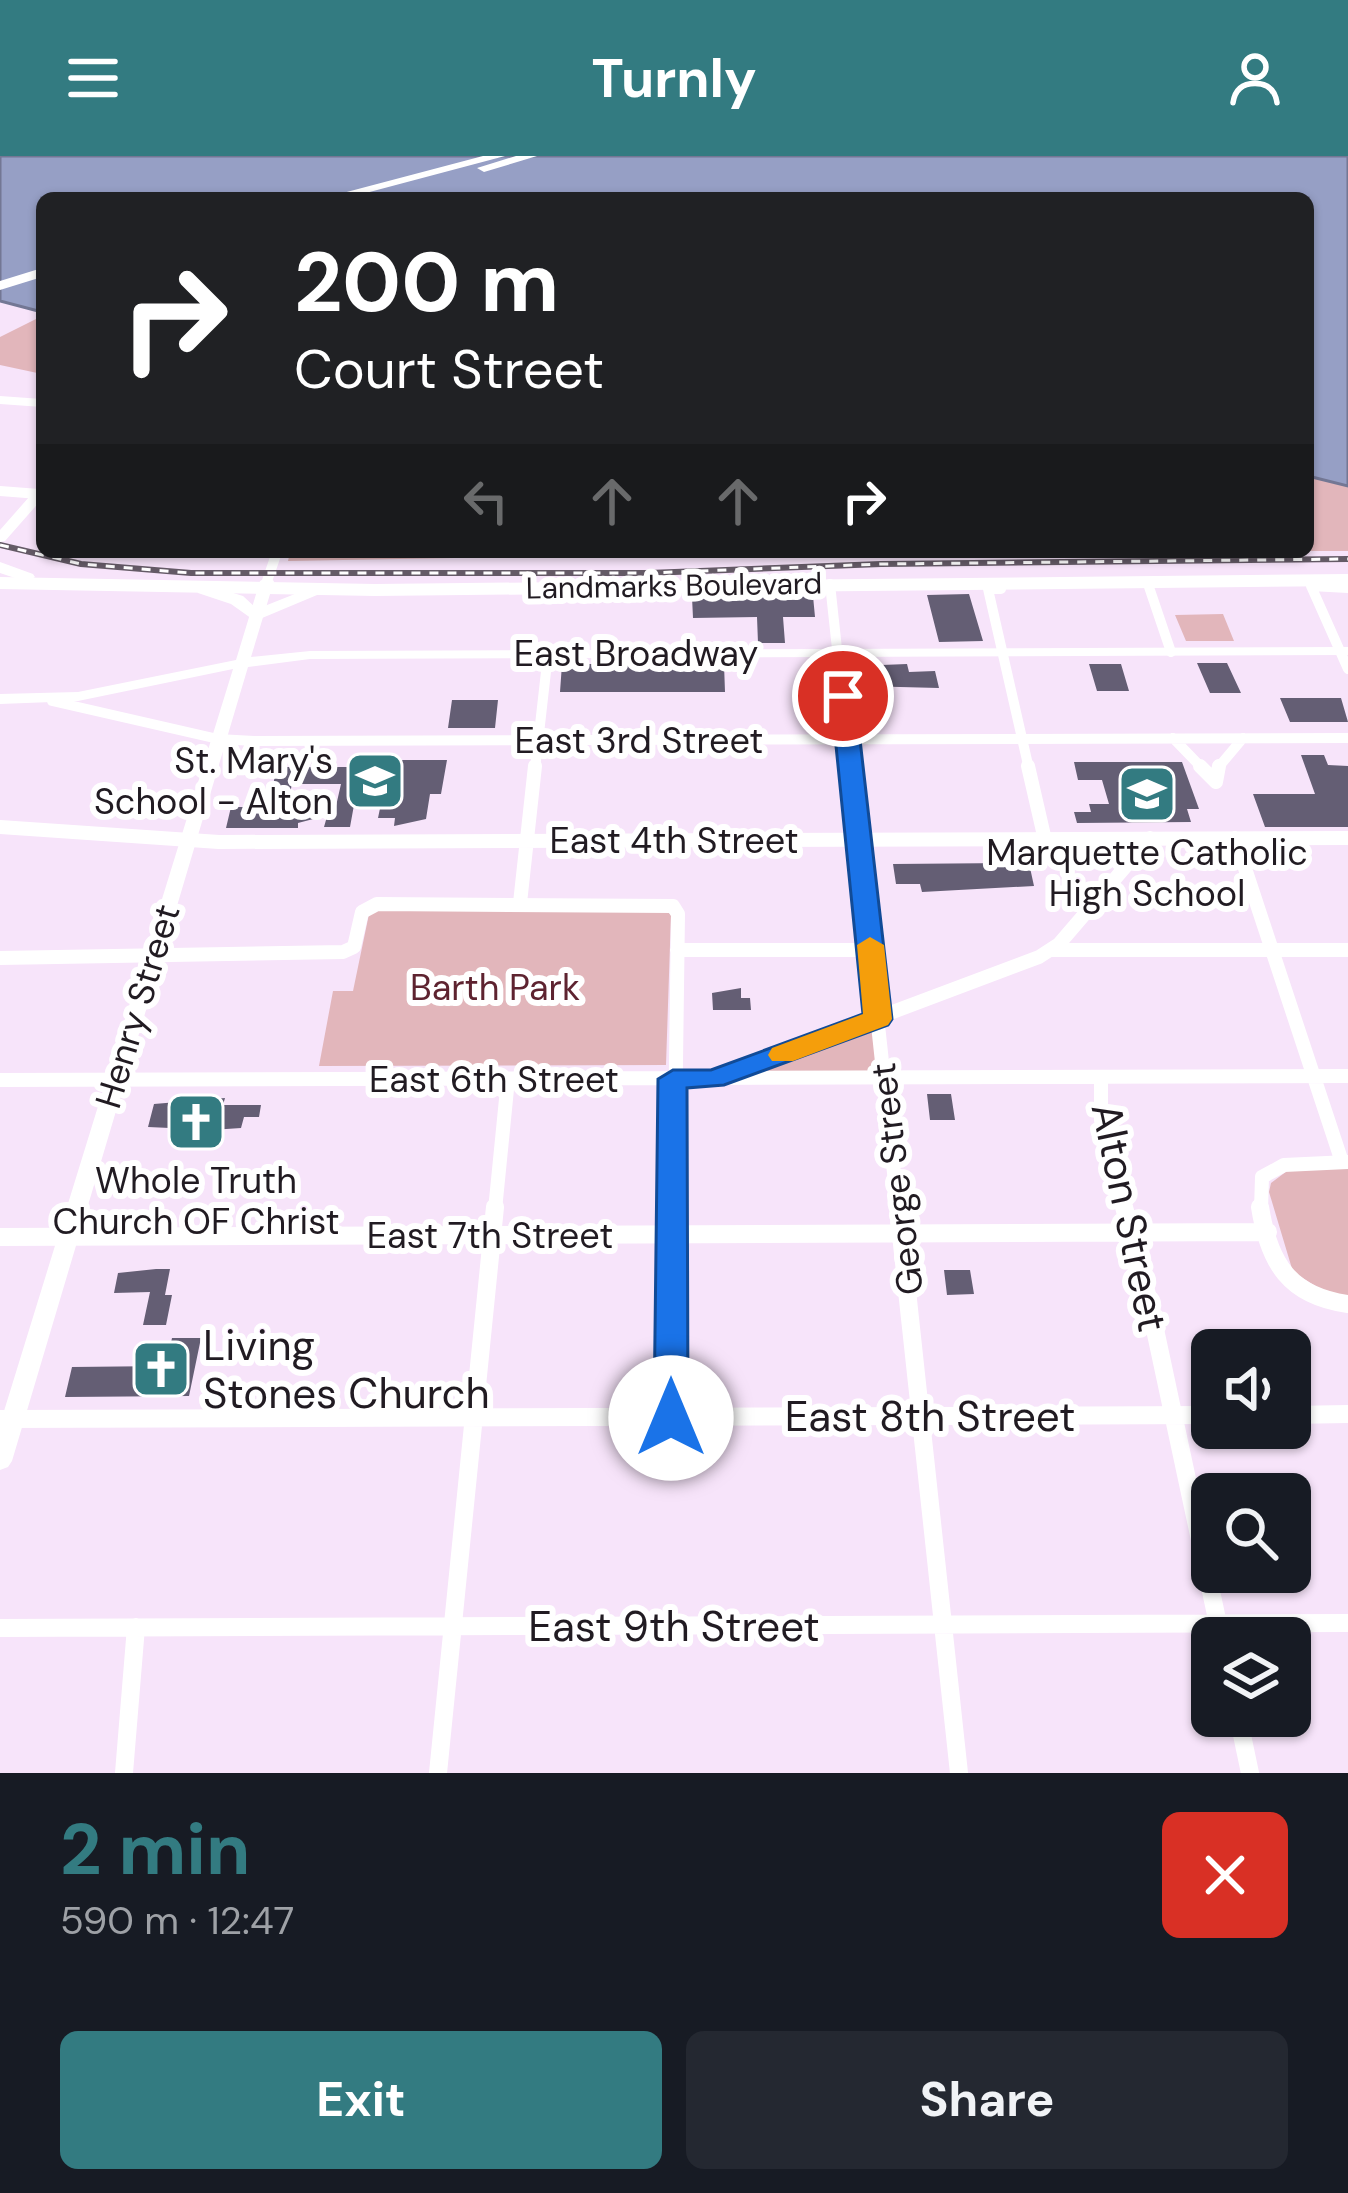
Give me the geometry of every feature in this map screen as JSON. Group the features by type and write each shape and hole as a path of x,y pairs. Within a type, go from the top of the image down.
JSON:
{"highway":[{"path":"355,192 499,156"},
{"path":"389,192 531,156"},
{"path":"0,290 36,278"},
{"name":"Landmarks Boulevard","path":"8,579 265,586 1348,580"},
{"name":"Landmarks Boulevard","path":"8,579 321,590 1348,580"}],"main road":[{"path":"204,589 237,600 255,616 321,590"}],"street":[{"path":"0,400 36,403"},
{"path":"0,491 36,493"},
{"path":"0,538 36,498"},
{"name":"Henry Street","path":"0,1461 6,1419 275,558"},
{"path":"1045,839 988,589 1311,586 1348,580"},
{"name":"George Street","path":"830,584 959,1773"},
{"path":"1311,586 1344,651 1348,669"},
{"path":"1149,587 1171,652"},
{"name":"East Broadway","path":"0,698 52,701 242,662 310,656 1344,651"},
{"path":"520,903 548,654"},
{"name":"East 3rd Street","path":"52,701 218,739 1348,738"},
{"path":"1173,738 1216,782 1225,755 1243,738"},
{"name":"East 4th Street","path":"0,826 189,839 1348,838"},
{"path":"1050,950 1150,838"},
{"path":"1235,838 1345,1162 1282,1166 1262,1177 1257,1186 1268,1232 1283,1272 1308,1294 1348,1304"},
{"path":"0,958 344,952 354,946 362,912 369,906 673,906 679,914 670,1234 671,1418"},
{"path":"676,950 871,950"},
{"path":"714,1079 1050,950 1348,950"},
{"name":"East 6th Street","path":"0,1080 1348,1076"},
{"name":"Alton Street","path":"1101,1078 1101,1120 1132,1232 1217,1617"},
{"path":"438,1773 488,1235 508,1079"},
{"name":"East 7th Street","path":"0,1237 1268,1232"},
{"path":"1311,1415 1348,1414"},
{"name":"East 8th Street","path":"6,1419 1191,1415"},
{"name":"East 9th Street","path":"1311,1625 1348,1623"},
{"name":"East 9th Street","path":"0,1628 943,1625 1191,1630"},
{"path":"124,1773 136,1627"},
{"path":"1242,1737 1250,1773"}],"green space":[{"path":"36,319 36,373 0,365 0,337"},
{"path":"1314,477 1348,486 1348,551 1314,551"},
{"path":"289,558 454,558 288,561"},
{"path":"1223,614 1234,641 1186,641 1175,615"},
{"name":"Barth Park","path":"374,909 666,910 671,915 666,1065 319,1066 333,991 353,991 369,914"},
{"path":"874,1024 879,1075 726,1077"},
{"path":"1348,1168 1348,1297 1333,1297 1293,1272 1269,1192 1271,1183 1287,1171"}],"water":[{"path":"0,156 1348,156 1348,486 1314,478 1314,192 36,192 36,310 0,301"}],"building":[{"path":"969,594 983,641 939,642 927,595"},
{"path":"813,596 815,617 783,617 785,643 758,643 757,617 693,618 692,597"},
{"path":"1197,663 1227,663 1241,693 1210,693"},
{"path":"562,664 724,664 725,692 560,692"},
{"path":"907,664 909,672 935,671 939,688 861,686 857,666"},
{"path":"1089,664 1121,664 1129,691 1097,691"},
{"path":"1280,698 1341,698 1348,722 1290,722"},
{"path":"452,700 498,700 495,728 448,728"},
{"path":"1301,755 1324,755 1328,765 1348,766 1348,827 1265,827 1253,794 1315,794"},
{"path":"373,760 447,760 441,794 430,794 426,819 394,826 395,818 378,818 383,794 356,794 350,827 324,827 341,784 292,784 287,807 302,807 317,818 298,823 298,828 226,828 231,807 268,807 277,767 359,767"},
{"path":"1074,762 1182,762 1199,809 1187,809 1191,822 1077,823 1074,812 1091,812 1089,804 1109,804 1102,780 1078,780"},
{"path":"1007,854 1027,854 1034,886 922,892 920,884 896,884 893,864 1009,863"},
{"path":"741,988 741,998 750,998 751,1010 713,1010 712,993"},
{"path":"927,1094 951,1094 955,1120 930,1120"},
{"name":"Whole Truth Church OF Christ","path":"225,1098 223,1105 261,1105 259,1117 244,1117 241,1128 182,1132 181,1136 168,1136 170,1128 148,1127 154,1104"},
{"path":"170,1269 165,1295 172,1295 166,1325 143,1325 150,1292 114,1293 118,1273"},
{"path":"944,1270 970,1270 974,1294 947,1295"},
{"name":"Living Stones Church","path":"172,1338 201,1338 189,1396 65,1397 72,1367 166,1366"}],"railway":[{"path":"0,545 36,553"},
{"path":"55,558 191,573 649,573 881,564 1348,559"}],"slow traffic":[{"path":"783,1055 878,1019 870,945"}],"place":[{"name":"St. Mary's School - Alton","path":"375,781"},
{"name":"Marquette Catholic High School","path":"1147,794"},
{"name":"Whole Truth Church OF Christ","path":"196,1122"},
{"name":"Living Stones Church","path":"161,1369"}],"route":[{"path":"671,1418 673,1079 714,1079 878,1019 843,696"}]}
